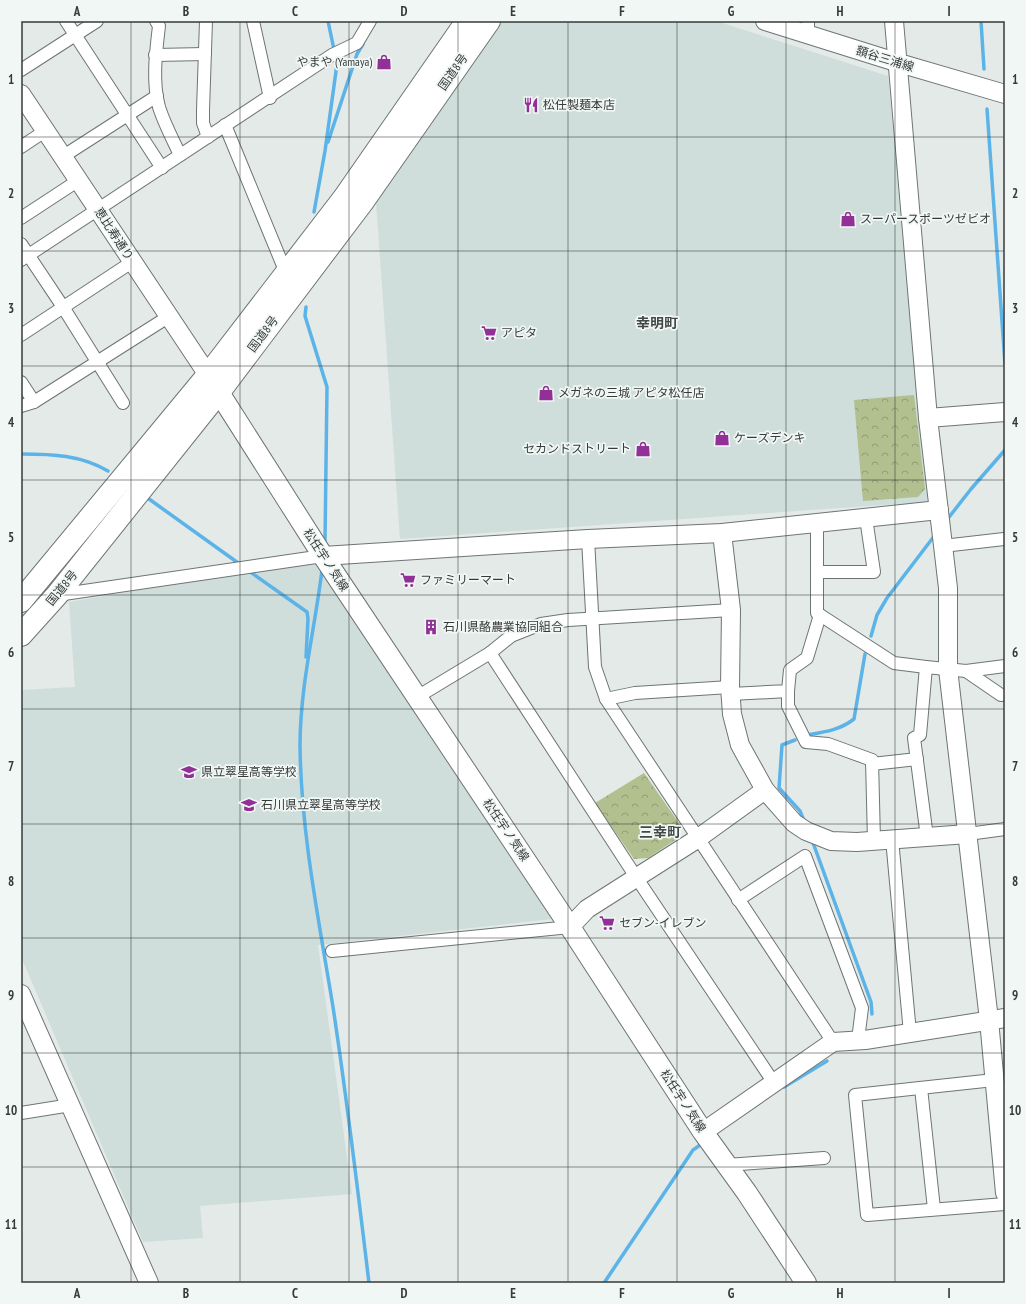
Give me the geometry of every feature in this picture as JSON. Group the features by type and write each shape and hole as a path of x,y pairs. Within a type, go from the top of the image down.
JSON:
{"highway":[{"name":"国道8号","path":"21,635 57,595 213,383 286,272 344,198 467,21"},
{"name":"国道8号","path":"21,601 213,383 364,200 489,21"}],"main road":[{"name":"松任宇ノ気線","path":"213,383 323,556 570,927 707,1138 727,1165 806,1283"}],"street":[{"path":"66,21 162,168"},
{"path":"21,70 97,21"},
{"path":"156,21 159,26 156,55 157,96 159,107 180,155"},
{"path":"206,21 202,110 203,123 208,137"},
{"path":"253,21 270,98"},
{"path":"25,258 337,53 357,43 370,21"},
{"name":"額谷三浦線","path":"765,21 808,28 898,64 1005,94"},
{"path":"894,21 928,418 957,670 968,834 997,1019 994,1080 1003,1156 1005,1193"},
{"path":"156,55 205,54"},
{"name":"恵比寿通り","path":"21,94 213,383"},
{"path":"62,157 157,96"},
{"path":"226,126 286,272"},
{"path":"21,147 45,131"},
{"path":"21,218 78,180"},
{"path":"21,244 25,258 63,307 123,403"},
{"path":"21,335 132,262"},
{"path":"21,406 34,402 168,316"},
{"path":"21,382 34,402"},
{"path":"928,418 1005,412"},
{"path":"57,595 323,556 588,539 722,533 866,518 941,527 1004,539"},
{"path":"817,572 875,577 866,518"},
{"path":"818,523 817,613 894,663 957,670 1005,666"},
{"path":"722,533 731,610 730,690 732,714 740,745 765,790 794,823 806,831 831,841 892,840 968,834 1005,829"},
{"path":"588,539 595,667 606,699 697,839 833,1042"},
{"path":"417,697 490,653 510,636 541,624 568,620 731,610"},
{"path":"820,615 807,658 790,670 788,706 806,742 828,744 872,760 874,841"},
{"path":"490,653 636,877 774,1082"},
{"path":"926,667 920,735 914,738 927,837"},
{"path":"957,670 1001,695"},
{"path":"606,699 635,693 730,690 788,691"},
{"path":"872,764 917,759"},
{"path":"332,951 570,927 587,909 697,839 765,790"},
{"path":"892,840 910,1033"},
{"path":"738,900 804,856 862,1008 858,1040"},
{"path":"21,994 149,1283"},
{"path":"707,1138 774,1082 833,1042 910,1033 997,1019"},
{"path":"994,1080 855,1095 867,1215 1005,1204"},
{"path":"921,1088 934,1209"},
{"path":"21,1113 70,1105"},
{"path":"727,1165 824,1158"}],"shaded area":[{"path":"502,21 716,21 888,76 931,496 925,502 400,539 376,202"},
{"name":"石川県立翠星高等学校","path":"312,560 553,919 318,945 352,1194 200,1206 203,1238 143,1242 22,959 21,690 75,687 69,602"}],"green space":[{"path":"914,395 925,489 918,497 863,501 854,400"},
{"path":"644,773 681,826 678,838 648,858 634,859 595,803"}],"waterway":[{"path":"314,212 325,151 337,64 328,21"},
{"path":"981,21 984,69"},
{"path":"328,142 357,54 363,44"},
{"path":"987,109 1005,364"},
{"path":"306,307 305,316 327,387 325,542"},
{"path":"946,521 971,489 1005,450"},
{"path":"21,454 66,456 87,462 108,471"},
{"path":"149,499 241,565"},
{"path":"871,636 877,615 887,598 935,535"},
{"path":"322,570 302,701 300,746 301,779 307,844 343,1076 369,1283"},
{"path":"249,571 307,612 306,657"},
{"path":"807,735 826,732 838,728 854,719 865,654"},
{"path":"795,740 782,745 779,788 800,811 805,823"},
{"path":"812,840 871,1002 872,1014"},
{"path":"784,1087 827,1061"},
{"path":"604,1283 693,1150 703,1143"}],"place":[{"name":"やまや (Yamaya)","path":"384,62"},
{"name":"松任製麺本店","path":"531,105"},
{"name":"スーパースポーツゼビオ","path":"848,219"},
{"name":"アピタ","path":"489,333"},
{"name":"メガネの三城 アピタ松任店","path":"546,393"},
{"name":"ケーズデンキ","path":"722,438"},
{"name":"セカンドストリート","path":"643,449"},
{"name":"ファミリーマート","path":"408,580"},
{"name":"石川県酪農業協同組合","path":"431,627"},
{"name":"県立翠星高等学校","path":"189,772"},
{"name":"石川県立翠星高等学校","path":"249,805"},
{"name":"セブン-イレブン","path":"607,923"}],"district":[{"name":"幸明町","path":"657,323"},
{"name":"三幸町","path":"660,832"}]}
